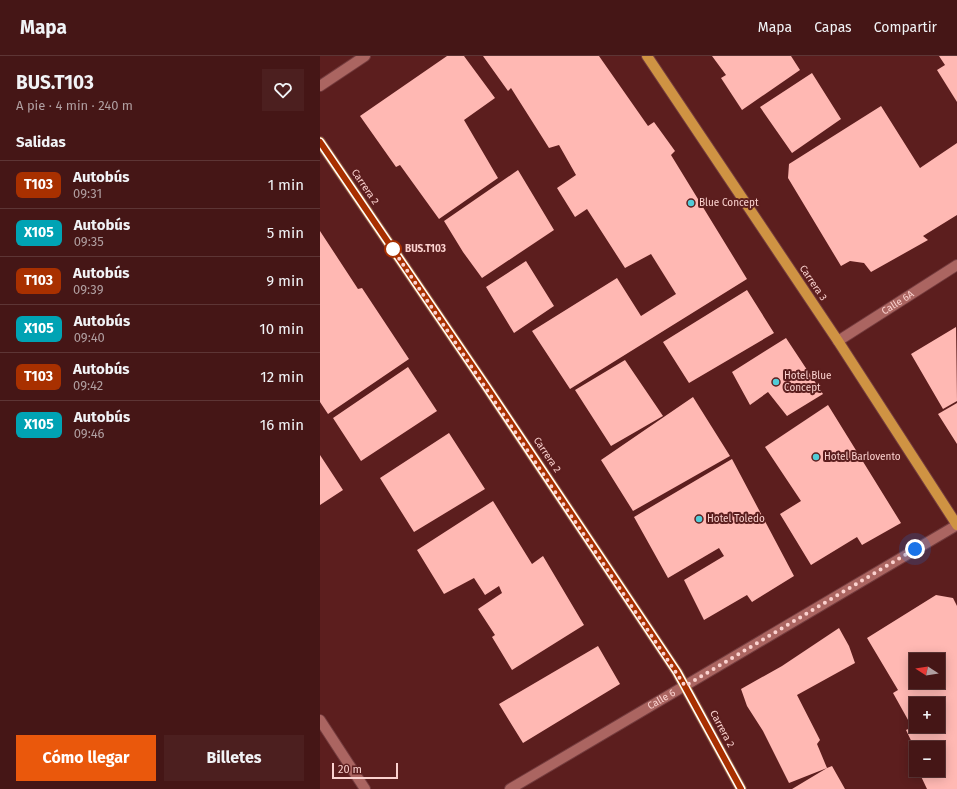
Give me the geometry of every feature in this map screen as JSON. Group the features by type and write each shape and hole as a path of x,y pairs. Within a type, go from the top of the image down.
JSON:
{"main road":[{"name":"Carrera 3","path":"647,56 838,341 957,525"},
{"name":"Carrera 2","path":"320,142 482,379 685,686 741,789"}],"street":[{"path":"320,86 365,56"},
{"name":"Calle 6A","path":"838,341 957,265"},
{"name":"Calle 6","path":"510,789 957,525"},
{"path":"320,720 365,789"}],"building":[{"path":"447,56 464,56 495,98 464,120 498,178 439,219 400,165 396,167 360,116"},
{"path":"483,56 599,56 648,126 654,122 675,151 671,155 747,279 570,389 532,331 617,278 641,316 676,294 651,254 625,268 587,209 575,217 557,188 576,175 559,145 549,148 511,88 508,91"},
{"path":"712,56 791,56 800,70 742,110 721,78 726,75"},
{"path":"939,56 957,56 957,102 937,70 945,65"},
{"path":"812,73 841,119 792,153 760,107"},
{"path":"881,106 920,168 957,143 957,215 923,236 928,240 871,272 864,263 850,261 841,266 788,178 789,164"},
{"path":"518,170 554,230 482,278 463,252 444,221"},
{"path":"320,231 358,289 362,288 409,359 328,414 320,402"},
{"path":"526,261 554,306 514,333 486,287"},
{"path":"747,290 774,333 689,383 663,342"},
{"path":"956,327 957,401 943,409 911,354"},
{"name":"Hotel Blue Concept","path":"786,338 823,394 787,416 768,392 750,405 732,372"},
{"path":"625,360 663,416 611,446 575,390"},
{"path":"408,367 437,411 361,461 333,418"},
{"path":"693,397 730,456 633,511 601,460"},
{"path":"957,403 957,444 938,414"},
{"path":"828,405 901,523 862,545 857,537 811,565 780,514 801,501 765,447"},
{"path":"449,433 485,489 414,532 380,478"},
{"path":"320,455 343,490 320,505"},
{"path":"732,459 794,576 752,602 747,595 704,620 684,580 724,556 719,548 668,578 634,517"},
{"path":"493,501 532,564 543,556 584,625 512,670 492,637 495,635 478,609 502,593 499,586 485,595 474,578 444,594 417,550"},
{"path":"936,595 953,598 957,606 957,789 927,789 921,777 945,777 945,741 911,741 906,730 909,728 909,733 945,733 945,697 909,697 909,722 893,693 898,690 867,638"},
{"path":"839,628 849,646 855,663 797,695 820,740 817,744 827,768 789,783 763,731 747,706 741,689 782,666"},
{"path":"598,646 620,684 523,743 499,704"},
{"path":"832,766 845,789 792,789"}],"bus line":[{"name":"T103","path":"320,142 486,386 677,672 741,789"}],"place":[{"name":"Blue Concept","path":"691,203"},
{"name":"BUS.T103","path":"393,249"},
{"name":"Hotel Blue Concept","path":"776,382"},
{"name":"Hotel Barlovento","path":"816,457"},
{"name":"Hotel Toledo","path":"699,519"}],"route":[{"path":"393,249 390,245 486,386 685,686 915,549"}]}
